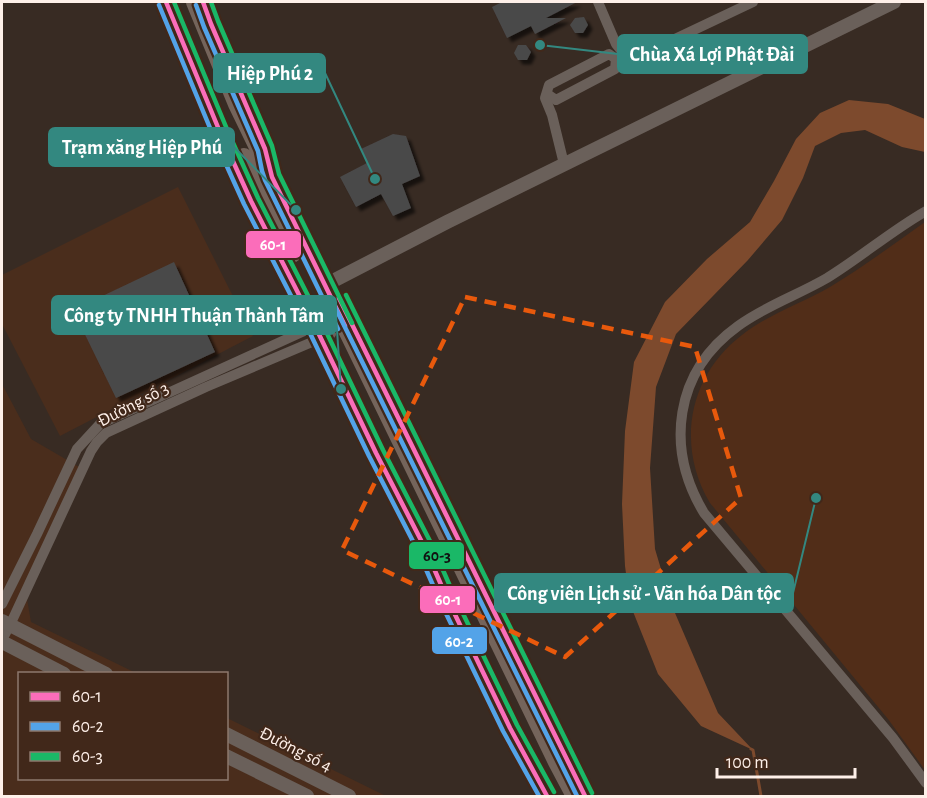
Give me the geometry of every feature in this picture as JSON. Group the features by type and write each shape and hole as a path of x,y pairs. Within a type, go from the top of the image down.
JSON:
{"highway":[{"path":"166,2 250,201 323,330 556,796"},
{"path":"177,2 208,80 323,330 376,453 420,539 510,728 547,796"},
{"path":"195,2 237,104 299,232 309,237 328,283 581,796"},
{"path":"203,2 265,149 269,169"}],"street":[{"path":"547,94 556,100 615,69 620,57 598,2"},
{"path":"328,283 894,2"},
{"path":"564,164 552,115 544,98 549,85 609,54 633,58 639,56 748,3"},
{"path":"926,211 825,278 747,319 726,336 708,356 694,378 681,416 680,436 688,482 704,513 893,738 926,783"},
{"name":"Đường số 3","path":"2,641 6,623 91,451 92,439 100,424 323,330"},
{"name":"Đường số 3","path":"2,604 38,534 77,449 92,439"},
{"path":"6,623 102,672"},
{"path":"2,641 60,672"},
{"name":"Đường số 4","path":"228,735 349,796"},
{"name":"Đường số 4","path":"228,757 307,796"}],"highlighted area":[{"path":"465,297 695,347 741,498 565,657 342,550"}],"shaded area":[{"path":"849,100 888,104 925,119 925,152 902,147 865,130 841,133 815,146 803,178 782,220 748,260 676,334 656,387 650,468 655,549 672,606 718,713 753,750 701,726 658,674 630,604 625,566 622,504 625,431 634,362 665,302 707,259 750,222 796,139 820,113"},
{"path":"178,187 253,336 60,436 2,324 2,275"},
{"path":"925,222 925,770 888,719 710,503 699,481 693,458 691,436 693,413 699,391 709,371 742,335 773,315 830,287"},
{"path":"2,384 31,439 86,471 27,599 31,622 134,672 18,672 18,780 228,780 228,718 386,796 2,796"}],"building":[{"path":"502,2 577,2 546,18 566,18 535,34 531,26 507,38 492,7"},
{"path":"584,17 588,25 583,33 575,33 570,25 575,18"},
{"path":"518,45 526,45 531,52 527,60 518,60 514,53"},
{"path":"393,134 406,136 420,176 402,184 411,208 393,216 381,194 356,207 340,177 367,163 361,149"},
{"path":"174,262 215,352 116,398 73,310"}],"waterway":[{"path":"751,749 761,796"}],"transit line":[{"name":"60-1","path":"166,2 251,201 425,548 510,728 547,796"},
{"name":"60-3","path":"174,2 258,198 432,545 517,725 554,792"},
{"name":"60-1","path":"203,2 265,149 272,177 345,326"},
{"name":"60-3","path":"211,2 272,146 279,174 352,323"},
{"name":"60-2","path":"159,5 244,204 418,551 503,731 539,796"},
{"name":"60-2","path":"196,5 258,151 265,180 338,329"},
{"name":"60-3","path":"346,295 592,793"},
{"name":"60-1","path":"339,298 585,796"},
{"name":"60-2","path":"332,301 577,796"}],"place":[{"name":"Chùa Xá Lợi Phật Đài","path":"540,45"},
{"name":"Hiệp Phú 2","path":"375,179"},
{"name":"Trạm xăng Hiệp Phú","path":"296,210"},
{"name":"Công ty TNHH Thuận Thành Tâm","path":"341,389"},
{"name":"Công viên Lịch sử - Văn hóa Dân tộc","path":"816,498"}]}
